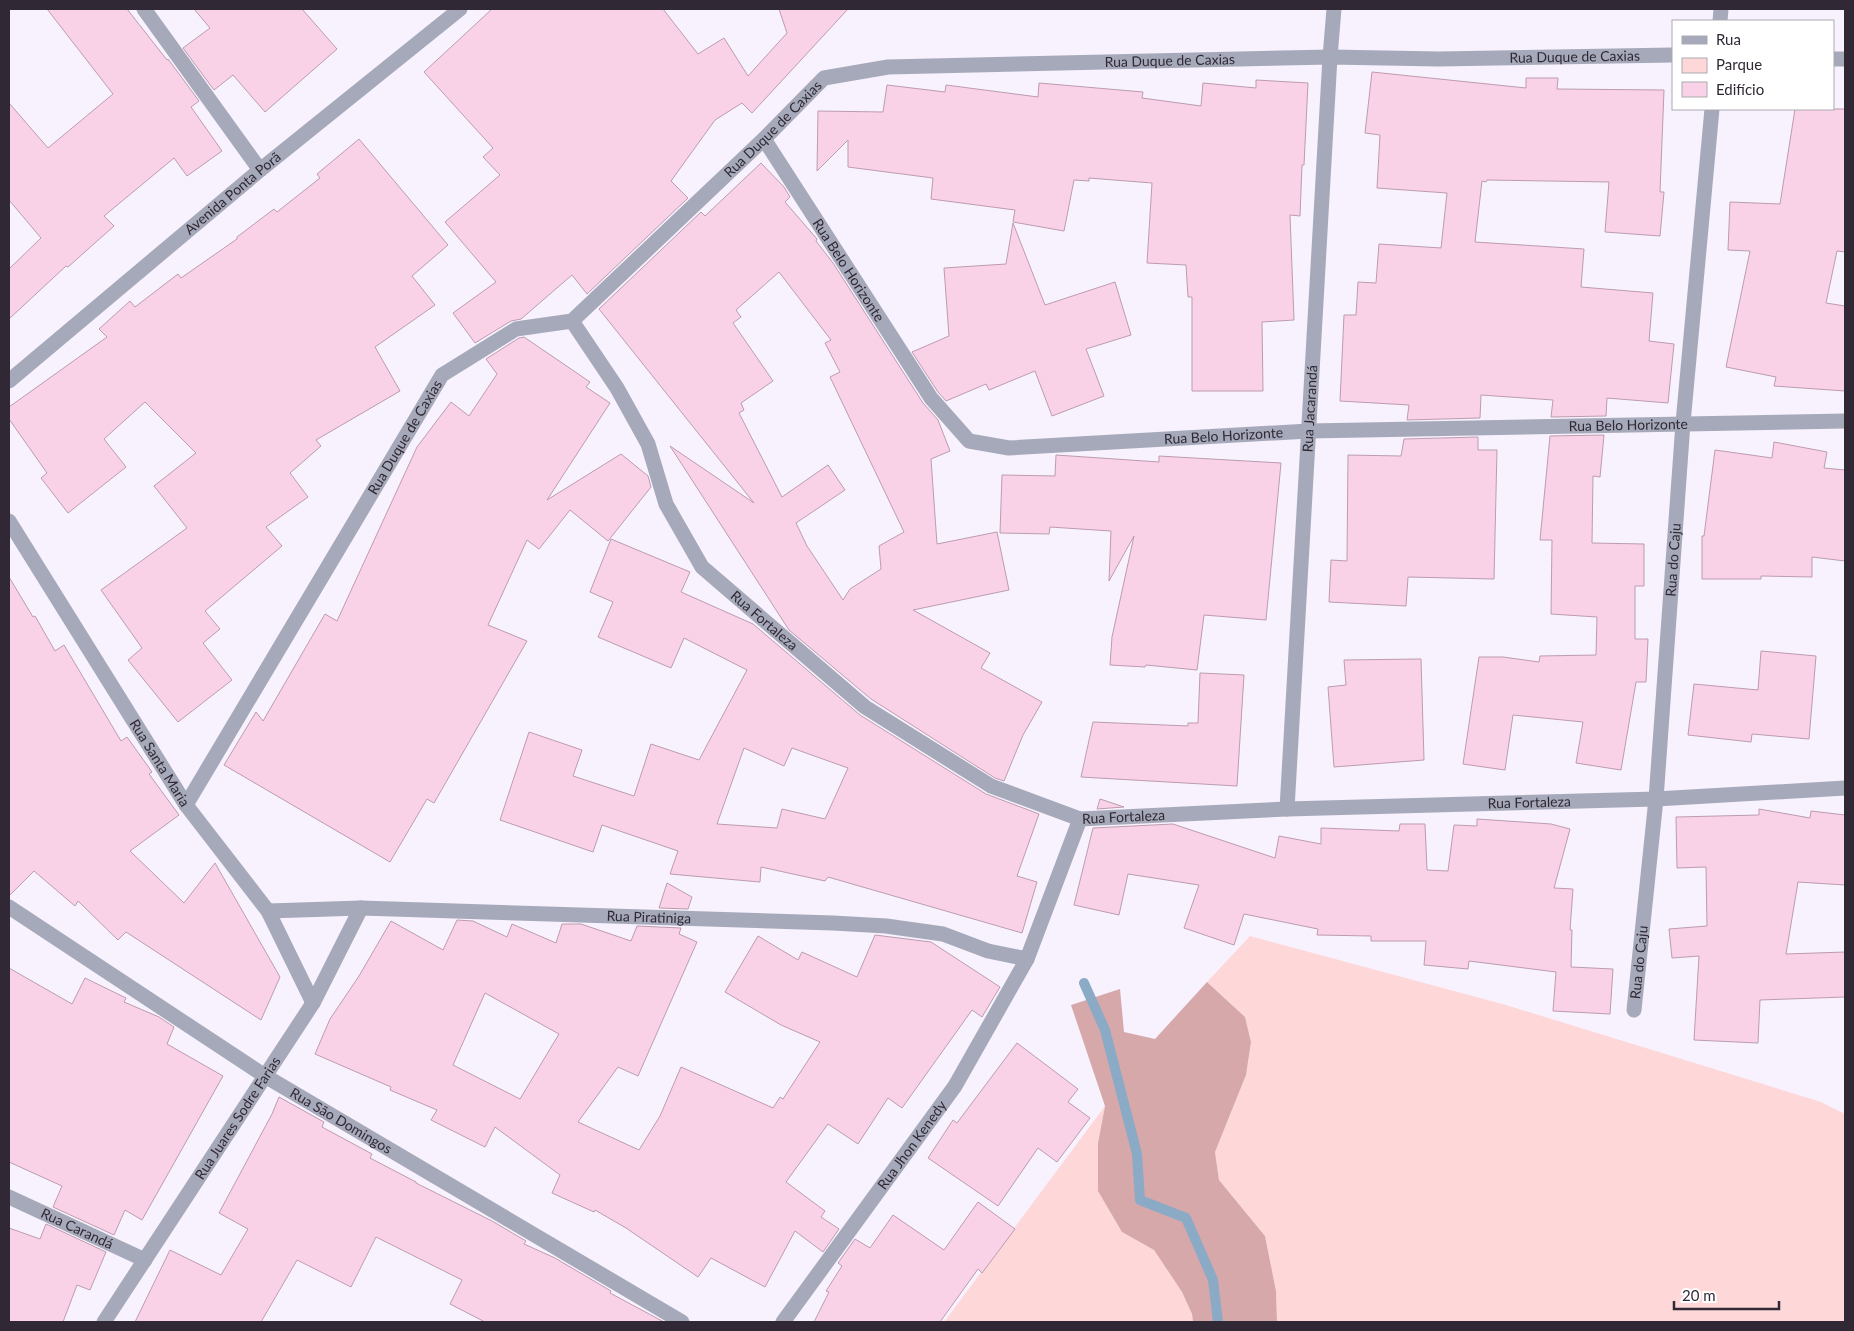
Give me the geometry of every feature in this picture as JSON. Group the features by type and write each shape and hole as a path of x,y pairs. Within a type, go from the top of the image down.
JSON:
{"street":[{"path":"144,9 260,170"},
{"name":"Avenida Ponta Porã","path":"9,382 260,170 460,9"},
{"name":"Rua Jacarandá","path":"1287,809 1334,9"},
{"name":"Rua Duque de Caxias","path":"186,805 442,375 516,329 572,321 764,138 824,78 888,67 1330,57 1439,59 1672,55"},
{"name":"Rua do Caju","path":"1634,1010 1656,798 1683,423 1712,110"},
{"name":"Rua Belo Horizonte","path":"764,138 931,398 969,441 1009,448 1309,431 1845,421"},
{"name":"Rua Fortaleza","path":"572,321 617,388 648,444 666,504 702,567 865,707 991,786 1080,820 1287,809 1656,798 1845,788"},
{"name":"Rua Santa Maria","path":"9,521 186,805 268,911 313,1003"},
{"name":"Rua Jhon Kenedy","path":"783,1322 955,1086 1027,959 1080,820"},
{"name":"Rua São Domingos","path":"9,907 265,1076 682,1322"},
{"name":"Rua Piratiniga","path":"268,911 361,908 886,926 943,934 988,951 1027,959"},
{"name":"Rua Juares Sodre Farias","path":"104,1322 313,1003 361,908"},
{"name":"Rua Carandá","path":"9,1197 145,1260"}],"green space":[{"path":"1250,936 1506,1005 1821,1102 1845,1114 1845,1322 1277,1322 1276,1291 1265,1236 1219,1180 1215,1152 1246,1075 1251,1042 1245,1017 1207,982"},
{"path":"1105,1106 1098,1143 1122,1232 1154,1250 1182,1292 1192,1314 1193,1322 944,1322"}],"shaded area":[{"path":"1207,982 1245,1017 1251,1042 1246,1075 1215,1152 1219,1180 1265,1236 1276,1291 1277,1322 1193,1322 1192,1314 1182,1292 1154,1250 1122,1232 1098,1191 1098,1143 1105,1106 1071,1005 1120,989 1124,1032 1155,1039"}],"building":[{"path":"47,9 127,9 199,101 191,107 222,151 187,176 174,158 104,216 114,226 68,267 66,266 9,319 9,269 41,238 9,200 9,103 48,148 113,94"},
{"path":"194,9 302,9 337,49 265,112 233,75 214,90 183,48 210,28"},
{"path":"492,9 663,9 698,54 724,38 748,76 787,33 779,9 848,9 752,113 742,103 715,120 671,181 688,198 587,294 572,275 521,319 511,321 475,343 453,313 496,282 445,222 500,175 483,157 493,148 424,72"},
{"path":"1372,72 1526,88 1526,78 1558,78 1557,89 1664,90 1660,192 1664,192 1660,236 1605,232 1609,182 1487,180 1486,182 1482,181 1475,242 1584,249 1581,287 1653,293 1649,341 1674,344 1668,403 1607,398 1606,416 1551,417 1553,400 1481,395 1480,418 1407,420 1409,405 1340,401 1344,315 1356,315 1358,282 1376,283 1379,244 1441,248 1447,193 1377,188 1380,135 1365,133"},
{"path":"1256,80 1308,83 1300,216 1290,215 1294,320 1262,322 1263,391 1192,391 1192,297 1188,297 1186,265 1147,263 1152,183 1089,178 1089,181 1074,180 1064,231 1013,222 1015,210 931,199 933,178 848,167 848,140 817,171 818,111 883,112 887,85 945,92 946,85 1038,97 1039,83 1143,92 1142,98 1201,106 1203,83 1256,88"},
{"path":"1845,109 1845,252 1837,251 1826,303 1845,306 1845,391 1774,386 1776,377 1726,367 1750,251 1728,250 1730,202 1780,204 1795,110"},
{"path":"359,139 448,245 412,276 435,305 375,347 400,391 316,440 321,446 290,473 308,497 266,527 282,546 205,611 220,629 203,643 232,680 178,722 128,660 142,648 101,590 187,528 154,486 196,453 145,402 104,439 126,467 68,513 41,478 47,473 9,419 9,407 107,337 99,329 130,301 135,307 178,274 181,278 237,239 237,237 274,209 277,212 320,178 317,174"},
{"path":"761,163 784,187 790,197 785,202 817,239 816,241 833,263 923,403 938,420 950,451 931,459 937,544 997,532 1009,590 913,610 990,653 981,668 1042,702 1023,735 1004,781 995,778 871,699 789,630 670,446 754,503 599,309 701,212 705,216","holes":["779,272 831,340 825,343 840,372 830,377 904,532 879,546 881,569 850,589 843,600 807,546 796,523 845,490 828,465 782,497 739,413 744,410 741,403 773,381 733,323 741,317 736,310"]},
{"path":"1013,223 1045,305 1115,282 1131,335 1086,349 1104,396 1052,416 1035,371 989,390 986,384 946,401 912,352 949,336 944,268 1006,264"},
{"path":"524,337 590,382 586,387 610,403 547,500 621,454 648,476 651,487 608,541 570,510 539,549 527,540 488,625 527,641 434,803 427,799 390,862 224,765 256,712 263,721 325,614 337,621 417,447 451,402 469,416 497,374 486,359 519,338"},
{"path":"1604,435 1600,477 1593,476 1592,543 1644,544 1644,586 1635,586 1635,639 1648,639 1646,682 1636,682 1621,770 1576,763 1583,722 1513,715 1505,770 1463,764 1479,657 1503,657 1539,662 1540,656 1596,655 1597,617 1551,614 1552,540 1540,540 1550,436"},
{"path":"1478,437 1478,450 1497,450 1494,579 1408,577 1406,606 1329,602 1331,560 1347,561 1348,455 1401,456 1404,439"},
{"path":"1774,442 1827,452 1824,468 1845,470 1845,561 1812,557 1812,577 1761,576 1761,579 1702,579 1702,536 1704,536 1715,450 1772,458"},
{"path":"1056,455 1159,462 1159,456 1281,463 1266,620 1204,615 1197,670 1146,665 1145,667 1110,665 1112,637 1134,536 1109,581 1111,531 1050,527 1049,534 1000,533 1002,475 1055,476"},
{"path":"611,539 690,572 681,592 753,624 860,715 986,794 1039,814 1017,876 1037,882 1022,933 828,877 825,881 761,867 760,882 670,874 678,851 602,825 593,852 500,820 529,732 582,750 573,776 634,796 651,744 699,760 747,670 684,638 671,668 598,637 613,602 590,592","holes":["744,748 784,766 792,748 848,768 825,819 782,809 777,828 717,824"]},
{"path":"9,577 55,651 64,645 121,741 127,737 152,772 149,774 179,815 130,851 184,903 215,863 280,977 261,1020 126,932 118,940 78,901 75,906 34,871 9,896"},
{"path":"1761,651 1816,656 1809,739 1752,734 1751,742 1688,735 1694,684 1758,690"},
{"path":"1421,659 1424,760 1334,767 1328,687 1346,685 1344,660"},
{"path":"1200,673 1244,675 1237,786 1081,777 1093,722 1188,726 1188,723 1198,723"},
{"path":"1100,799 1124,807 1097,809"},
{"path":"1759,809 1810,818 1811,811 1845,815 1845,885 1798,882 1786,954 1845,952 1845,997 1760,1000 1758,1043 1694,1040 1699,956 1672,958 1669,929 1707,926 1706,867 1677,868 1676,817 1759,815"},
{"path":"1477,819 1551,824 1570,829 1554,888 1573,889 1570,930 1572,930 1571,967 1613,969 1610,1014 1553,1011 1556,972 1469,961 1468,969 1424,965 1426,941 1371,941 1371,936 1317,935 1318,929 1244,914 1234,945 1184,928 1199,885 1128,874 1119,915 1074,905 1093,828 1173,824 1275,858 1279,836 1321,844 1321,828 1399,831 1400,824 1425,824 1427,870 1448,871 1454,825 1477,826"},
{"path":"667,883 692,897 688,909 659,908"},
{"path":"457,920 473,921 507,937 512,924 556,943 562,924 581,924 631,941 637,926 681,928 679,934 697,942 638,1076 618,1067 578,1122 639,1150 660,1116 681,1067 773,1108 780,1097 783,1099 820,1042 781,1025 725,992 758,936 798,960 802,952 857,977 875,935 931,942 1000,987 982,1017 972,1010 902,1108 888,1098 858,1144 828,1124 786,1182 825,1211 821,1217 839,1229 823,1252 795,1231 765,1287 711,1258 698,1277 626,1228 595,1210 594,1212 552,1193 560,1175 495,1127 485,1147 431,1120 437,1110 390,1090 391,1087 315,1054 330,1019 359,976 391,921 443,950","holes":["485,993 559,1034 520,1099 453,1065"]},
{"path":"9,968 72,1004 85,978 126,998 124,1002 159,1017 174,1027 167,1044 223,1076 142,1220 125,1210 114,1235 53,1207 62,1186 9,1162"},
{"path":"1017,1043 1078,1089 1068,1102 1090,1118 1057,1162 1038,1148 998,1206 928,1158 953,1120 957,1123"},
{"path":"279,1097 324,1122 322,1127 372,1154 370,1158 492,1221 526,1241 524,1244 555,1258 611,1291 610,1293 664,1322 485,1322 450,1304 462,1280 376,1237 351,1287 297,1260 261,1322 135,1322 170,1250 221,1275 248,1229 219,1213 272,1114"},
{"path":"978,1202 1015,1229 982,1273 978,1269 940,1322 814,1322 829,1292 826,1291 842,1266 838,1263 855,1239 870,1248 893,1215 944,1250"},
{"path":"46,1224 106,1252 90,1290 77,1285 63,1322 9,1322 9,1228 40,1239"}],"waterway":[{"path":"1084,983 1105,1030 1137,1154 1140,1200 1186,1218 1213,1280 1218,1322"}]}
